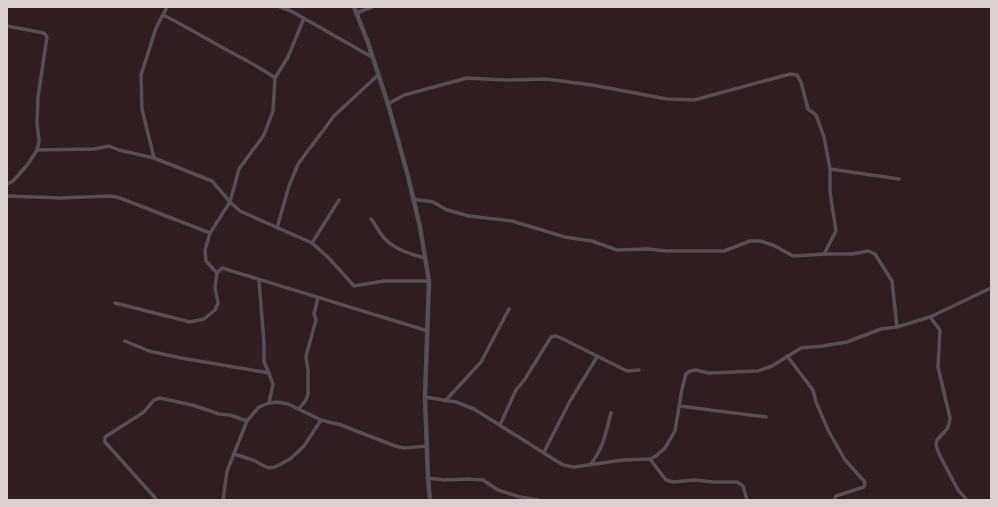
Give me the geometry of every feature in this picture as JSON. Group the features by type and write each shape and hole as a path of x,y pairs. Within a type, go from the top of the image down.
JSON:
{"street":[{"path":"154,158 142,109 141,74 156,28 167,7"},
{"path":"280,7 304,18 372,57"},
{"path":"354,7 388,104 408,176 420,226 430,281 425,396 430,500"},
{"path":"356,13 372,7"},
{"path":"163,15 253,63 275,78"},
{"path":"217,273 206,261 204,250 210,233 230,202 239,169 264,135 273,111 275,78 288,57 304,18"},
{"path":"7,26 44,33 47,37 38,97 37,123 39,141 37,150 28,164 13,181 7,184"},
{"path":"388,104 404,95 467,78 506,80 546,79 592,85 667,99 694,100 790,74 797,75 801,82 808,109 816,116 824,137 830,170 830,192 836,231 824,254"},
{"path":"277,228 289,186 298,164 334,116 378,75"},
{"path":"37,150 94,149 109,146 154,158 212,181 240,211 312,243 328,257 354,286 384,281 430,281"},
{"path":"830,170 899,179"},
{"path":"7,196 61,198 110,196 120,198 210,233"},
{"path":"413,199 433,202 448,210 469,216 512,221 565,236 592,241 617,250 648,249 667,251 724,251 750,241 760,241 772,245 793,256 852,254 868,251 875,254 892,281 897,327"},
{"path":"312,243 339,200"},
{"path":"371,218 385,239 391,244 402,251 425,258"},
{"path":"115,304 190,322 204,319 215,310 218,303 215,287 217,273 222,268 259,281 428,331"},
{"path":"259,281 264,361 273,384 268,403"},
{"path":"425,396 456,402 474,409 563,465 574,467 623,460 650,459 665,448 675,431 684,382 686,374 690,371 696,370 710,374 758,371 772,366 801,348 847,342 881,330 897,327 930,317 991,288"},
{"path":"299,409 306,400 308,394 308,371 306,356 316,320 314,314 318,298"},
{"path":"445,401 481,362 509,309"},
{"path":"930,317 940,330 938,367 950,418 950,424 937,440 936,445 939,454 958,490 966,500"},
{"path":"500,425 516,390 525,379 551,337 556,336 561,338 626,371 639,370"},
{"path":"126,341 149,351 269,373"},
{"path":"787,356 814,390 816,402 828,430 845,460 865,482 864,487 836,496 834,500"},
{"path":"544,452 570,402 597,357"},
{"path":"157,500 105,442 104,437 108,433 114,432 144,412 154,400 160,398 247,420"},
{"path":"223,500 228,471 247,420 259,407 268,403 277,402 288,404 321,420 341,425 395,446 404,448 427,446"},
{"path":"679,406 766,418"},
{"path":"590,465 602,447 611,413"},
{"path":"234,454 253,460 268,468 275,467 290,459 304,446 321,420"},
{"path":"650,459 666,480 673,482 695,480 736,482 743,486 747,500"},
{"path":"428,478 444,480 483,480 498,490 524,499 538,500"},
{"path":"510,494 514,500"}]}
